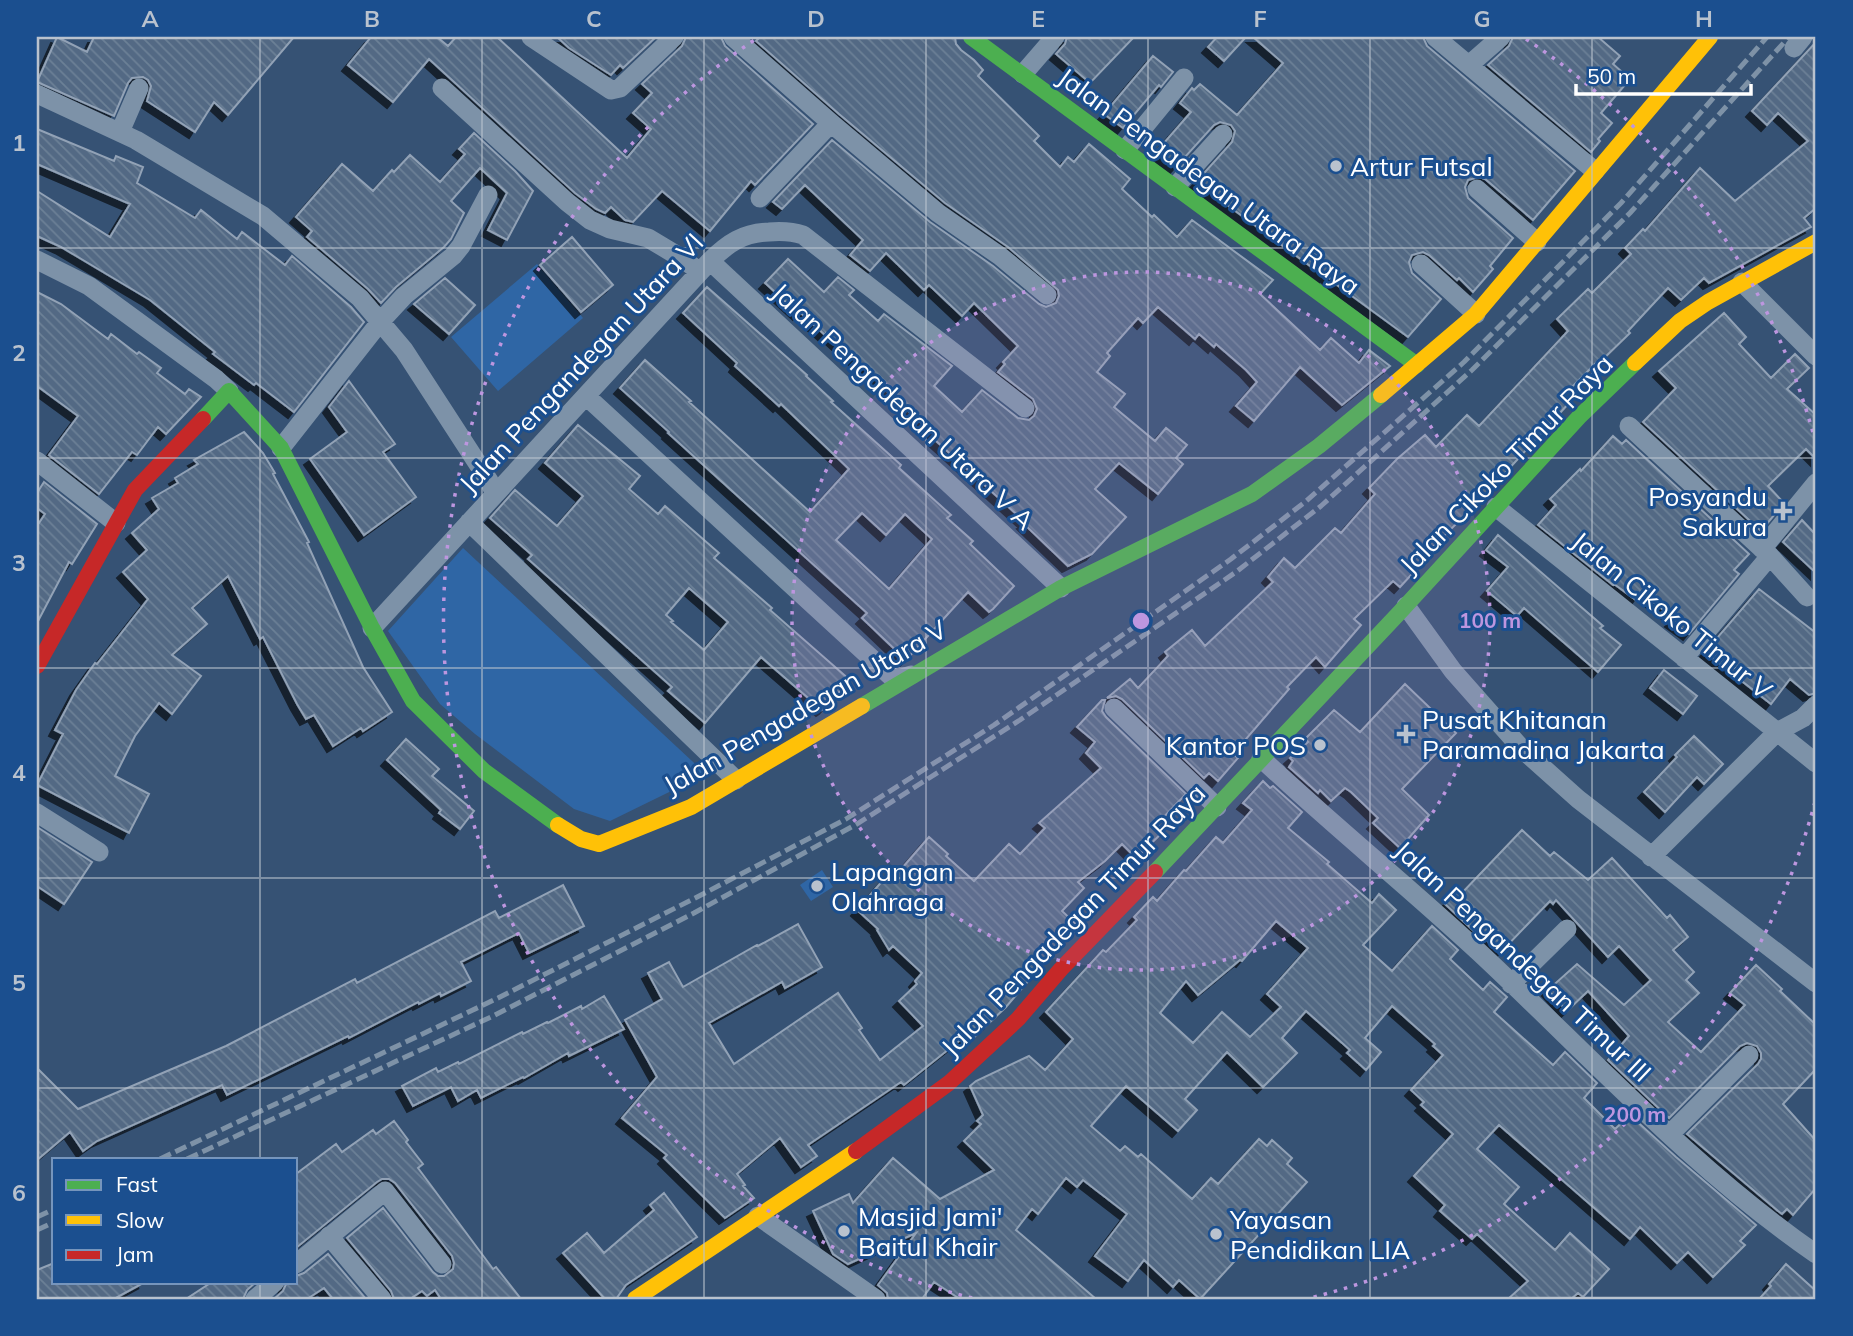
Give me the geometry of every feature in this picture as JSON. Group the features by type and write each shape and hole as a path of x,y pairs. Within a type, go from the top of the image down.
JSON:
{"street":[{"path":"531,37 614,90 622,86 674,37"},
{"path":"733,37 938,212 1000,256 1047,295"},
{"name":"Jalan Pengadegan Utara Raya","path":"971,37 1417,365"},
{"path":"1023,74 1055,37"},
{"path":"1435,37 1595,171"},
{"path":"1469,65 1500,37"},
{"path":"1417,365 1476,314 1707,38"},
{"path":"1125,150 1184,78"},
{"path":"120,132 139,88"},
{"name":"Jalan Pengadegan Utara V A","path":"442,88 590,220 610,229 648,239 683,259 705,267 1061,589"},
{"path":"37,94 136,140 263,216 359,298 404,350 495,494"},
{"path":"760,198 831,122"},
{"path":"1175,187 1223,134"},
{"path":"1477,189 1537,242"},
{"path":"281,448 380,322 404,296 453,256 488,195"},
{"name":"Jalan Pengandegan Utara VI","path":"372,628 705,267 725,246 744,235 784,231 803,235 1025,408"},
{"name":"Jalan Cikoko Timur Raya","path":"1261,758 1580,417 1680,321 1742,282 1816,242"},
{"name":"Jalan Pengadegan Utara V","path":"37,260 89,286 229,391 281,448 372,628 413,701 484,771 563,828 581,839 599,844 691,807 1061,589 1252,494 1319,446 1417,365"},
{"path":"1421,264 1476,314"},
{"path":"1742,282 1816,355"},
{"path":"37,666 135,490 156,471 229,391"},
{"path":"586,396 895,680 917,673"},
{"path":"1629,426 1766,553 1807,597"},
{"path":"37,461 116,523"},
{"path":"1684,658 1766,553 1816,483"},
{"name":"Jalan Cikoko Timur V","path":"1496,507 1816,763"},
{"path":"469,522 736,780"},
{"path":"1406,606 1453,671 1522,749 1578,799 1816,983"},
{"path":"1651,857 1777,732 1803,718 1816,705"},
{"path":"1114,708 1217,807"},
{"name":"Jalan Pengadegan Timur Raya","path":"635,1299 868,1143 949,1083 1018,1019 1061,969 1261,758"},
{"name":"Jalan Pengandegan Timur III","path":"1261,758 1480,953 1707,1169 1777,1227 1816,1254"},
{"path":"37,813 99,852"},
{"path":"1511,984 1567,929"},
{"path":"1670,1134 1749,1055"},
{"path":"298,1262 385,1191 442,1264"},
{"path":"758,1216 876,1299"},
{"path":"329,1236 382,1299"},
{"path":"255,1299 273,1284"}],"shaded area":[{"path":"537,264 583,318 498,391 451,337"},
{"path":"463,548 706,774 610,821 574,809 440,704 388,631"},
{"name":"Lapangan Olahraga","path":"822,870 833,887 811,901 800,885"}],"building":[{"path":"57,37 87,52 94,37 294,37 228,115 214,102 195,132 147,101 151,86 143,77 132,78 128,83 114,116 37,82"},
{"path":"371,37 437,37 448,46 456,37 497,37 627,158 651,129 633,113 652,93 642,84 682,46 686,37 721,37 725,46 813,124 755,185 751,181 710,231 662,191 633,222 625,220 611,207 605,213 596,209 575,193 429,59 393,102 348,65"},
{"path":"557,37 656,37 623,68 620,65 611,75"},
{"path":"760,37 955,37 961,50 983,70 978,76 1039,136 1034,141 1060,167 1068,157 1074,162 1089,144 1130,179 1122,189 1177,237 1192,220 1273,280 1260,294 1320,350 1331,338 1359,363 1369,350 1390,366 1342,405 1300,367 1254,421 1236,406 1257,382 1246,370 1216,344 1214,347 1199,334 1195,339 1158,307 1143,323 1138,318 1107,353 1110,356 1097,372 1125,394 1114,407 1155,441 1166,428 1187,445 1176,458 1183,464 1158,494 1119,463 1095,489 1126,517 1092,554 1068,566 1023,523 1025,522 934,439 936,436 888,392 889,390 765,283 788,259 824,292 838,277 854,290 849,295 878,321 884,314 952,366 934,386 962,412 982,390 1018,418 1029,420 1034,416 1037,409 1033,399 998,372 1005,364 1003,362 1018,346 974,303 962,316 929,285 924,290 886,253 870,271 850,255 863,240 805,185 782,209 773,202 832,140 930,222 993,266 1039,304 1046,307 1056,303 1058,290 1008,247 945,203 839,114 756,41"},
{"path":"1067,37 1134,37 1090,83 1056,54 1065,44"},
{"path":"1217,37 1246,37 1224,61 1208,47"},
{"path":"1253,37 1423,37 1427,46 1575,171 1533,220 1485,179 1479,177 1468,180 1465,187 1468,198 1513,238 1490,266 1493,269 1473,292 1429,255 1423,252 1412,255 1409,262 1412,273 1441,299 1408,337 1196,182 1232,142 1235,131 1231,125 1220,122 1214,125 1176,167 1156,152 1191,112 1180,103 1192,88 1194,90 1200,84 1237,115 1283,63"},
{"path":"1513,37 1598,37 1620,56 1613,64 1630,79 1601,113 1612,123 1591,152 1488,65 1509,46"},
{"path":"1816,42 1816,208 1804,218 1811,227 1709,283 1704,278 1681,300 1668,288 1628,331 1630,333 1563,396 1570,402 1433,547 1435,549 1400,587 1393,581 1354,619 1361,625 1325,667 1316,657 1287,687 1289,689 1233,754 1238,758 1218,781 1209,773 1204,778 1122,699 1116,696 1107,698 1130,679 1138,688 1168,656 1165,652 1192,630 1205,646 1273,582 1268,577 1284,558 1295,568 1335,528 1341,533 1375,494 1369,488 1425,435 1436,447 1467,415 1479,426 1568,331 1557,319 1588,289 1592,293 1631,254 1625,248 1643,229 1645,231 1700,168 1735,201 1808,141 1778,113 1767,125 1752,111"},
{"path":"1153,56 1173,72 1123,128 1104,114"},
{"path":"37,129 114,161 116,156 143,167 137,183 195,218 201,210 237,239 242,232 285,265 292,256 351,307 364,322 294,412 213,354 215,352 150,300 61,247 37,236 37,191 110,237 130,204 37,164"},
{"path":"474,133 533,191 507,240 488,230 507,193 480,168 451,201 464,213 451,239 381,303 307,237 312,231 296,217 342,164 373,191 410,155 440,182 465,154 459,149"},
{"path":"572,237 613,285 581,312 540,265"},
{"path":"445,278 475,305 449,334 414,304"},
{"path":"707,287 807,375 833,401 831,402 901,465 899,468 951,515 947,518 973,541 970,544 1014,586 989,612 968,592 906,660 862,618 867,613 620,388 645,360 810,512 849,469 781,404 779,406 735,366 737,363 683,313","holes":["862,513 886,535 905,514 932,539 889,589 836,540"]},
{"path":"37,292 61,304 108,339 111,334 137,354 139,352 161,368 157,373 185,394 189,389 201,397 166,434 158,427 137,455 132,452 99,494 49,455 78,416 37,386"},
{"path":"1724,313 1746,337 1739,344 1771,378 1795,354 1809,368 1787,389 1816,415 1816,459 1806,449 1768,486 1784,503 1761,531 1643,422 1676,388 1659,371"},
{"path":"349,381 395,444 383,452 416,497 364,535 310,459 347,432 329,407"},
{"path":"578,425 640,476 629,489 658,514 665,506 719,553 714,558 850,680 822,710 761,657 705,723 668,691 672,687 528,559 532,555 490,518 515,490 557,526 583,496 545,463","holes":["689,588 728,622 704,650 666,615"]},
{"path":"244,432 263,453 275,473 273,474 309,542 307,543 363,667 392,712 333,746 314,715 306,719 228,576 192,608 207,624 172,655 201,676 172,714 159,703 135,736 115,776 149,794 129,833 37,785 63,734 55,730 76,690 148,599 123,572 147,550 132,533 159,509 152,498 178,483 175,478 198,464 194,460"},
{"path":"1613,436 1622,444 1626,440 1749,554 1734,570 1739,574 1689,634 1671,621 1674,618 1641,593 1636,600 1613,585 1538,525 1556,505 1550,499 1580,469 1581,471"},
{"path":"44,482 97,524 72,564 69,562 37,623 37,526 45,514 37,508 37,493"},
{"path":"1802,520 1816,535 1816,573 1783,542"},
{"path":"1498,535 1603,626 1600,628 1621,645 1598,672 1524,608 1517,616 1487,591 1508,567 1486,550"},
{"path":"1759,589 1816,633 1816,693 1809,695 1790,679 1771,704 1705,652"},
{"path":"1664,670 1697,696 1683,714 1650,688"},
{"path":"1405,684 1456,733 1402,789 1429,815 1400,848 1373,823 1378,818 1351,792 1345,788 1331,801 1289,767 1293,761 1290,758 1308,742 1305,739 1334,710 1360,732"},
{"path":"1105,700 1102,711 1106,717 1186,794 1157,824 1164,831 1136,858 1122,844 1078,882 1084,888 1062,911 1079,927 1006,1007 969,1042 964,1037 904,1085 901,1082 808,1145 817,1156 801,1167 780,1138 737,1174 754,1198 725,1218 664,1158 667,1155 622,1118 657,1077 625,1020 662,999 648,973 669,962 683,987 798,924 822,967 785,988 782,982 709,1023 734,1064 838,993 880,1060 923,1026 899,1001 917,984 915,981 922,973 893,946 889,950 878,929 857,910 892,870 897,874 929,837 974,881 1009,844 1020,854 1045,828 1039,823 1101,768 1086,753 1095,742 1077,727"},
{"path":"1694,736 1723,764 1704,784 1697,777 1665,812 1644,792"},
{"path":"406,739 439,769 432,776 474,811 460,829 439,813 441,810 387,760"},
{"path":"1263,781 1270,788 1273,786 1302,812 1288,828 1372,903 1379,894 1396,910 1363,945 1392,971 1432,926 1458,950 1450,959 1483,990 1490,982 1507,997 1494,1012 1553,1065 1565,1052 1597,1083 1584,1098 1615,1129 1630,1115 1756,1225 1740,1241 1745,1245 1713,1277 1688,1252 1677,1263 1640,1227 1630,1239 1499,1125 1477,1149 1519,1187 1504,1204 1555,1250 1570,1233 1609,1269 1583,1297 1578,1293 1571,1299 1508,1299 1528,1281 1477,1234 1472,1239 1440,1211 1445,1205 1414,1176 1453,1134 1421,1105 1424,1102 1411,1090 1443,1055 1433,1046 1435,1044 1392,1006 1365,1038 1381,1052 1366,1070 1347,1053 1350,1050 1306,1011 1282,1038 1297,1053 1263,1087 1227,1052 1185,1099 1197,1110 1178,1131 1126,1086 1091,1126 1120,1151 1125,1146 1138,1157 1141,1154 1192,1199 1211,1178 1218,1184 1259,1139 1267,1146 1272,1140 1292,1158 1287,1164 1307,1182 1200,1299 1179,1280 1173,1287 1144,1260 1128,1281 1095,1256 1127,1214 1083,1180 1077,1187 1066,1178 1038,1214 1032,1209 1016,1230 1096,1299 960,1299 934,1282 922,1299 888,1299 887,1293 878,1285 916,1233 848,1264 833,1254 813,1211 849,1194 853,1203 893,1158 940,1199 994,1170 964,1141 981,1124 977,1121 983,1115 970,1086 1029,1056 1045,1070 1073,1039 1046,1012 1103,950 1106,952 1137,920 1134,917 1153,897 1157,901 1216,837 1223,843 1252,810 1243,803","holes":["1276,921 1308,948 1267,994 1281,1007 1250,1037 1222,1012 1193,1043 1160,1013 1186,981 1198,995 1242,961"]},
{"path":"37,827 92,862 64,904 37,886"},
{"path":"1522,830 1550,856 1554,852 1588,880 1612,858 1667,918 1670,915 1688,937 1673,950 1694,972 1686,980 1699,993 1668,1022 1701,1052 1745,1005 1730,993 1756,965 1816,1025 1816,1069 1783,1104 1816,1141 1816,1188 1793,1215 1787,1209 1782,1214 1778,1211 1687,1134 1758,1064 1761,1053 1757,1046 1747,1043 1740,1046 1669,1118 1608,1060 1629,1036 1588,991 1567,1011 1548,990 1577,964 1624,1005 1651,980 1619,946 1608,957 1556,900 1553,904 1550,901 1500,953 1445,904 1457,892 1460,895"},
{"path":"563,885 584,926 529,953 519,933 461,962 471,981 441,996 440,993 419,1004 418,1002 349,1038 348,1036 227,1095 222,1085 97,1141 83,1151 70,1132 37,1160 37,1068 78,1109 226,1046 355,979 357,983 495,911 499,918"},
{"path":"604,996 624,1029 569,1056 568,1053 481,1098 477,1090 458,1101 451,1087 413,1106 402,1086 436,1068 438,1072 458,1062 459,1064 522,1032 523,1034 548,1023 581,1006 582,1009"},
{"path":"394,1121 423,1164 418,1168 493,1269 496,1267 521,1299 441,1299 435,1290 427,1296 422,1291 410,1299 394,1299 391,1291 347,1238 383,1208 438,1276 444,1276 453,1269 454,1263 452,1256 395,1183 389,1179 377,1182 298,1246 298,1172 336,1144 342,1152 373,1130 376,1134"},
{"path":"664,1193 697,1237 626,1285 616,1299 605,1299 563,1253 587,1233 604,1253 654,1210 650,1205"},
{"path":"328,1254 366,1299 333,1299 324,1288 307,1299 274,1299 286,1284 298,1284 298,1275"},
{"path":"52,1264 52,1284 141,1284 114,1299 37,1299 37,1270"},
{"path":"1786,1264 1816,1291 1816,1299 1759,1299"},
{"path":"209,1284 254,1284 243,1299 186,1299"}],"railway":[{"path":"162,1158 498,998 701,895 846,819 994,725 1231,559 1305,502 1464,362 1621,203 1767,37"},
{"path":"189,1158 493,1016 694,913 857,824 1020,720 1236,572 1321,506 1472,370 1630,213 1789,37"},
{"path":"37,1217 52,1210"},
{"path":"37,1230 52,1223"}],"traffic: fast":[{"path":"971,37 1417,365"},
{"path":"1155,872 1579,417 1635,363"},
{"path":"203,419 229,391 281,448 372,628 413,701 484,771 558,825"},
{"path":"862,706 1061,588 1252,494 1319,446 1381,395"}],"traffic: slow":[{"path":"1381,395 1476,314 1710,37"},
{"path":"1635,363 1680,321 1708,302 1816,242"},
{"path":"558,825 581,839 599,844 691,807 862,706"},
{"path":"635,1299 856,1151"}],"traffic: jam":[{"path":"37,666 135,490 203,419"},
{"path":"856,1151 949,1083 1018,1019 1061,969 1155,872"}],"place":[{"name":"Artur Futsal","path":"1336,166"},
{"name":"Posyandu Sakura","path":"1783,511"},
{"name":"Pusat Khitanan Paramadina Jakarta","path":"1406,734"},
{"name":"Kantor POS","path":"1320,745"},
{"name":"Lapangan Olahraga","path":"817,886"},
{"name":"Masjid Jami' Baitul Khair","path":"844,1231"},
{"name":"Yayasan Pendidikan LIA","path":"1216,1234"}]}
